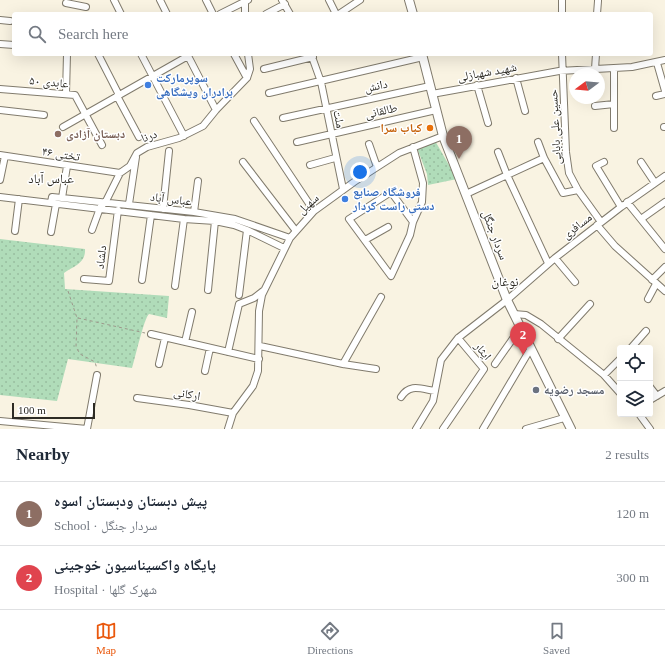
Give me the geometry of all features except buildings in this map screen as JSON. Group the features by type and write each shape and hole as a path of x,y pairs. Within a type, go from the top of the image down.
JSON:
{"main road":[{"path":"409,0 412,12"},
{"name":"سردار جنگل","path":"423,56 444,136 507,300 564,418"},
{"path":"564,418 566,429"},
{"path":"564,418 571,429"}],"street":[{"path":"114,0 120,12"},
{"path":"160,0 166,12"},
{"path":"206,0 212,12"},
{"path":"329,0 337,12"},
{"path":"341,12 360,0"},
{"path":"562,0 562,12"},
{"path":"224,12 247,1"},
{"path":"245,12 247,1"},
{"path":"597,12 598,1"},
{"path":"66,3 76,2 86,7"},
{"path":"269,12 283,2 289,12"},
{"path":"0,20 10,21"},
{"path":"0,44 12,45"},
{"path":"66,94 67,56"},
{"path":"99,56 139,137"},
{"path":"142,56 184,136"},
{"path":"63,127 185,56"},
{"path":"188,56 216,110"},
{"path":"235,56 247,78"},
{"path":"247,78 250,69 248,56"},
{"path":"264,69 312,56"},
{"name":"ملت","path":"312,56 320,82 335,158 343,189"},
{"path":"269,93 320,82 423,56"},
{"name":"حسین علی بابایی","path":"562,56 566,152 569,172 578,190 615,246 665,291"},
{"path":"595,68 596,56"},
{"name":"شهید شهبازلی","path":"605,68 657,63 665,60"},
{"path":"657,63 665,91"},
{"path":"614,68 614,128"},
{"name":"شهید شهبازلی","path":"431,90 477,85 569,71"},
{"name":"درنا","path":"100,208 106,201 120,173 130,166 137,153 147,147 184,136 203,126 216,110 247,78"},
{"path":"516,78 525,112"},
{"path":"477,85 488,123"},
{"name":"عابدی ۵۰","path":"0,89 75,95 85,114"},
{"name":"دانش","path":"283,118 326,108 431,90"},
{"path":"656,96 665,94"},
{"path":"595,106 614,104"},
{"path":"0,110 44,115"},
{"name":"طالقانی","path":"297,142 436,110"},
{"path":"85,114 102,145"},
{"path":"254,121 314,211"},
{"name":"سهیل","path":"228,429 233,413 253,386 258,371 260,346 259,311 263,291 290,238 314,211 343,189 399,153 444,136"},
{"path":"538,142 544,158 564,193 578,190"},
{"path":"369,144 377,167"},
{"path":"413,147 423,183 422,202 413,222 410,235 391,276 349,219 391,192 413,222"},
{"path":"164,209 169,151"},
{"path":"498,152 507,175 548,263"},
{"path":"129,204 137,153"},
{"path":"0,180 2,156"},
{"name":"تختی ۴۶","path":"2,156 120,173"},
{"path":"310,165 335,158"},
{"path":"466,194 544,158"},
{"path":"243,162 296,231"},
{"path":"604,162 596,166 621,207"},
{"path":"641,162 655,184"},
{"path":"62,198 67,166"},
{"name":"مسافری","path":"507,300 548,263 627,202 665,176"},
{"path":"194,212 198,181"},
{"name":"عباس آباد","path":"0,197 184,219 215,221 234,225 247,230 284,248"},
{"name":"عباس آباد","path":"54,203 52,197 106,201 194,212 235,219 290,238"},
{"path":"15,231 19,199"},
{"path":"627,202 665,249"},
{"path":"641,219 665,202"},
{"path":"51,232 54,203"},
{"path":"92,230 100,208"},
{"name":"دلشاد","path":"84,279 109,281 118,210"},
{"path":"142,280 151,215"},
{"path":"175,286 184,219"},
{"path":"208,290 215,221"},
{"path":"365,240 388,227"},
{"path":"239,295 247,230"},
{"path":"555,258 575,282"},
{"path":"648,299 654,282 665,267"},
{"path":"228,352 239,304 254,298 263,291"},
{"path":"342,364 381,297"},
{"name":"ایثار","path":"443,429 484,369 458,338 507,300"},
{"path":"558,339 590,304"},
{"path":"185,342 192,312"},
{"path":"514,314 526,315 541,324 604,375 617,390"},
{"path":"495,364 521,327"},
{"path":"633,345 645,330"},
{"path":"151,334 259,359"},
{"path":"159,364 165,338"},
{"path":"416,429 434,401 441,360 458,338"},
{"path":"260,346 342,364 376,369"},
{"path":"205,372 210,348"},
{"path":"483,429 531,348"},
{"path":"604,375 617,362"},
{"path":"0,421 87,429 96,375"},
{"path":"400,397 405,390 410,388 435,391"},
{"path":"653,398 665,390"},
{"path":"653,391 657,396"},
{"name":"ارکانی","path":"137,398 233,413"},
{"path":"641,417 650,429"},
{"path":"526,429 564,418"}],"path":[{"path":"68,291 77,318 76,348 80,354 95,362 97,365 96,375"},
{"path":"77,318 151,334"}],"green space":[{"path":"434,139 457,179 428,185 427,174 417,148"},
{"path":"0,239 85,249 84,258 64,273 65,289 169,296 167,318 149,314 142,330 132,368 68,359 57,401 0,395"}],"place":[{"name":"سوپرمارکت برادران ویشگاهی","path":"148,85"},
{"name":"کباب سرا","path":"430,128"},
{"name":"دبستان آزادی","path":"58,134"},
{"name":"پیش دبستان ودبستان اسوه","path":"459,159"},
{"name":"فروشگاه صنایع دستی راست کردار","path":"345,199"},
{"name":"پایگاه واکسیناسیون خوجینی","path":"523,355"},
{"name":"مسجد رضویه","path":"536,390"}],"district":[{"name":"عباس آباد","path":"51,178"},
{"name":"نوغان","path":"505,281"}]}
